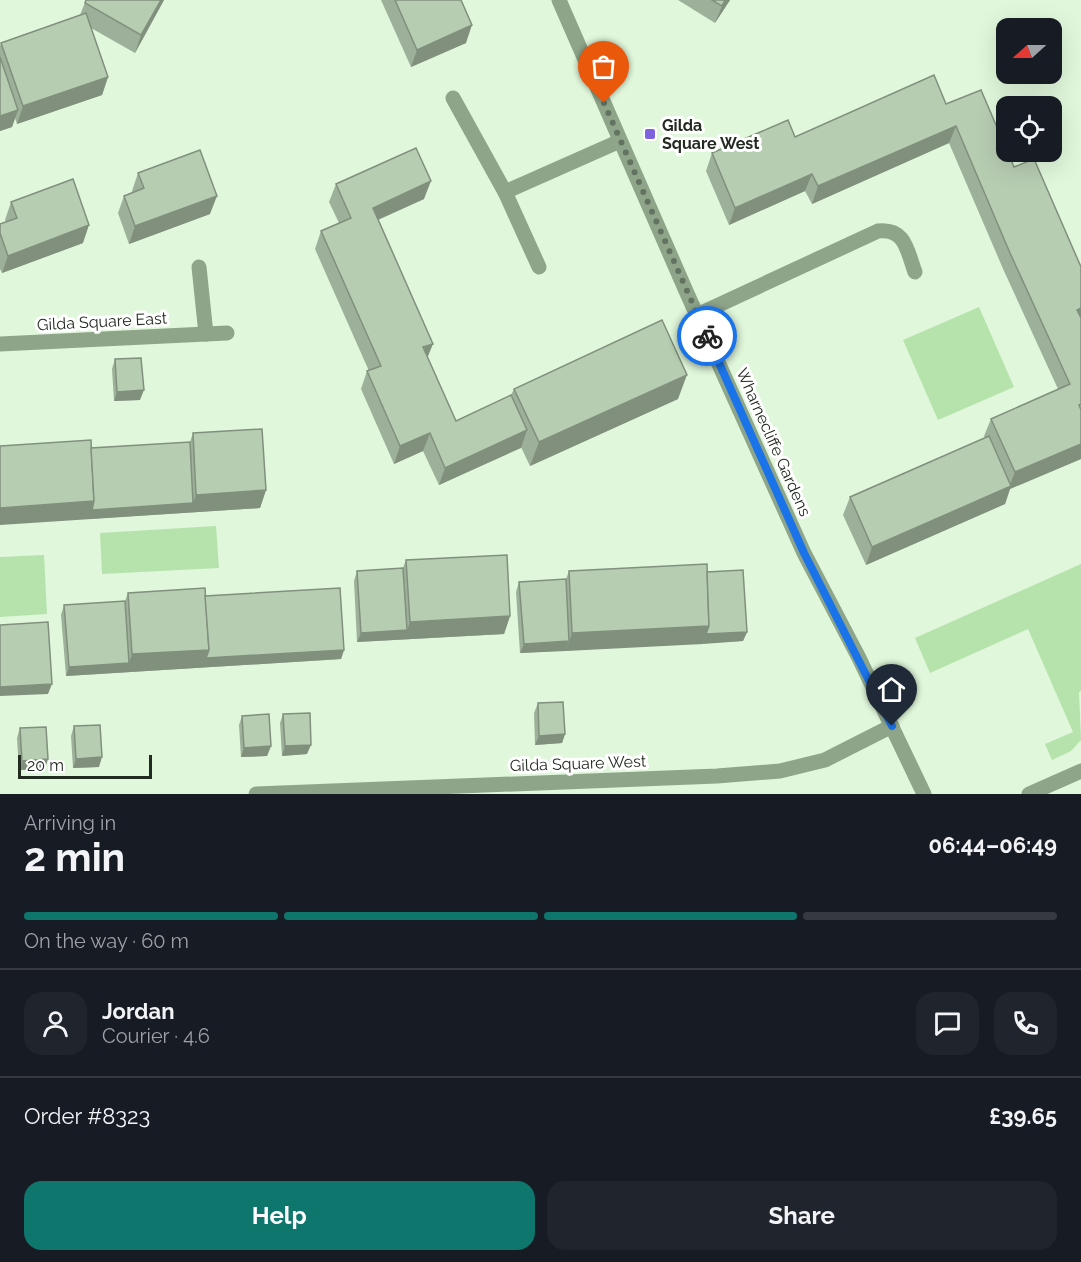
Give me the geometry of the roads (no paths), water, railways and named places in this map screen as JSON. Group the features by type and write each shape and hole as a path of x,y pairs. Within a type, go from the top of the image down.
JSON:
{"street":[{"name":"Wharnecliffe Gardens","path":"559,0 804,553 924,794"},
{"path":"453,98 505,192 539,267"},
{"path":"505,192 620,141"},
{"path":"697,315 878,231 891,229 900,235 915,272"},
{"path":"199,267 206,334"},
{"name":"Gilda Square East","path":"0,344 227,333"},
{"name":"Gilda Square West","path":"256,794 717,776 780,771 825,760 892,726"},
{"path":"1029,794 1081,771"}],"place":[{"name":"Gilda Square West","path":"650,134"}]}
